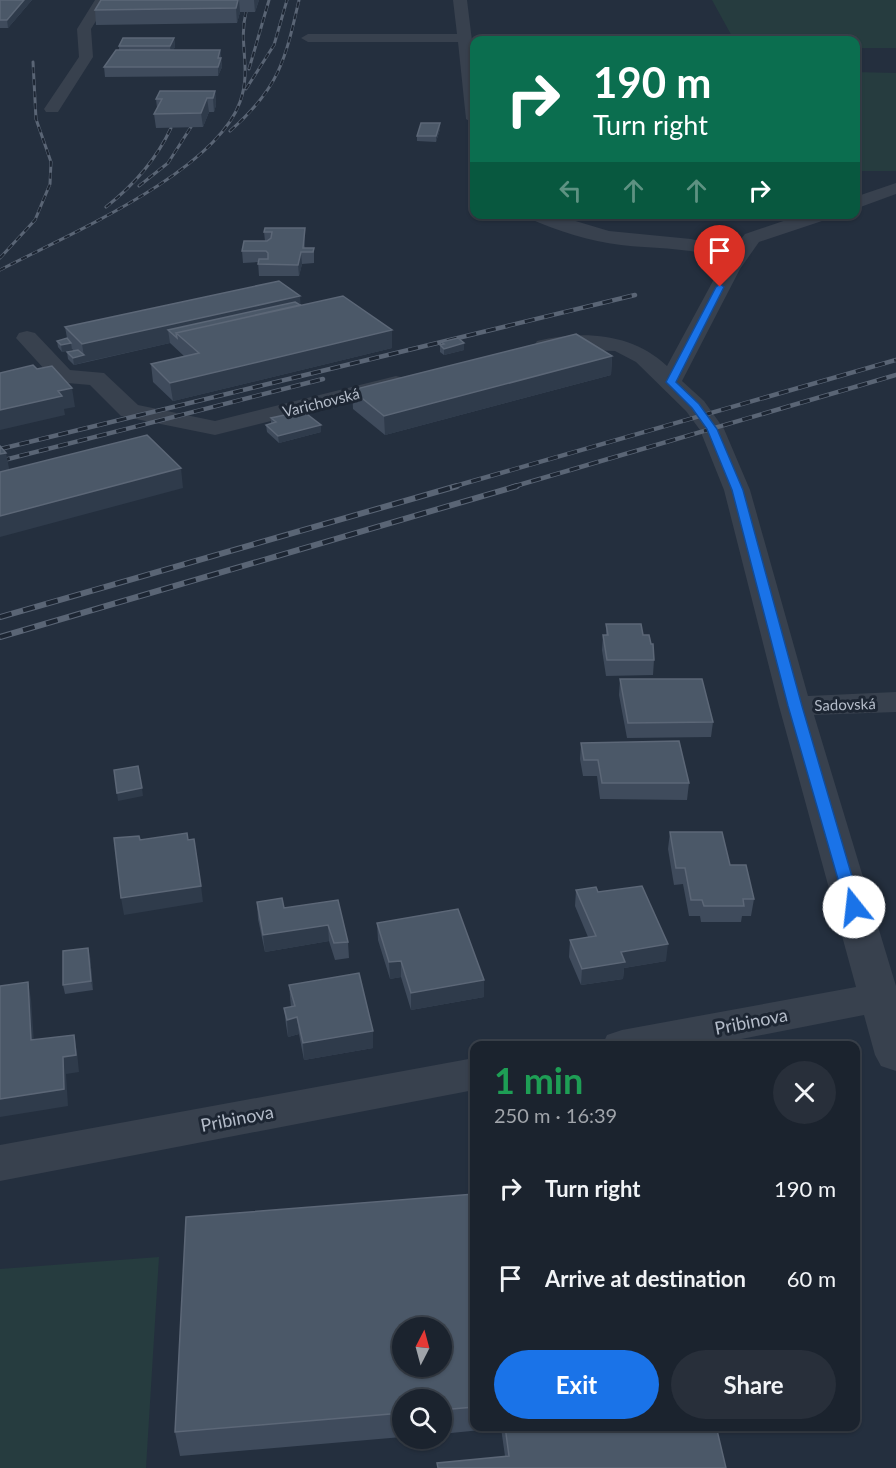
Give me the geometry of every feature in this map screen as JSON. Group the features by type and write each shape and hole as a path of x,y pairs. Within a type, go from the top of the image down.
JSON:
{"street":[{"path":"52,109 86,57 84,29 102,0"},
{"path":"460,0 470,86"},
{"path":"308,38 464,38"},
{"path":"860,201 896,188"},
{"path":"546,219 556,224 593,233 633,240 700,244 726,253 730,268"},
{"path":"670,382 730,268 752,238 809,219"},
{"name":"Varichovská","path":"27,338 64,377 96,378 130,411 215,428 423,376"},
{"path":"527,350 562,342 619,345 644,357 695,406 712,429 737,490 795,706 896,1055"},
{"name":"Sadovská","path":"795,706 896,702"},
{"name":"Pribinova","path":"648,1041 879,997"},
{"name":"Pribinova","path":"0,1163 470,1075"}],"green space":[{"path":"712,0 896,0 896,48 860,48 860,36 732,36"},
{"path":"860,72 896,73 896,171 860,171"},
{"path":"159,1257 146,1468 0,1468 0,1269"}],"building":[{"path":"0,0 24,0 7,20 0,20"},
{"path":"101,0 238,0 236,8 95,10"},
{"path":"123,38 174,38 170,46 119,46"},
{"path":"116,50 220,50 218,58 221,58 218,67 104,67"},
{"path":"160,91 215,91 213,98 207,98 201,113 154,114 162,99 156,99"},
{"path":"421,123 440,123 436,136 417,136"},
{"path":"265,228 305,228 303,248 314,248 313,252 301,252 298,265 258,264 259,259 268,259 266,251 242,251 244,241 267,241 271,238 272,232 264,232"},
{"path":"279,281 300,296 82,344 65,327"},
{"path":"343,296 392,330 170,383 151,364 199,353 176,333"},
{"path":"295,302 300,305 176,333 177,338 168,330"},
{"path":"576,334 612,356 384,416 352,390"},
{"path":"67,338 71,343 61,345 57,341"},
{"path":"458,338 464,343 444,349 440,345 444,344 441,342"},
{"path":"78,350 84,355 73,358 67,352"},
{"path":"33,365 37,369 52,366 72,388 58,391 62,396 0,410 0,373"},
{"path":"303,411 321,425 278,436 266,425 276,422 271,418"},
{"path":"147,435 181,468 0,516 0,472"},
{"path":"0,446 6,453 0,454"},
{"path":"606,624 641,624 643,635 649,635 651,644 653,644 654,660 607,660 603,635 608,635"},
{"path":"620,679 702,679 713,722 628,723"},
{"path":"679,741 689,783 602,783 598,760 584,760 581,743"},
{"path":"138,766 142,788 117,793 114,770"},
{"path":"670,832 722,832 730,865 746,865 754,899 743,899 744,906 704,906 702,900 691,900 685,868 676,868"},
{"path":"187,833 188,840 194,839 201,886 121,898 114,838 139,836 140,840"},
{"path":"642,886 668,944 621,952 625,962 582,969 570,940 596,936 576,890 596,887 598,892"},
{"path":"282,898 284,908 338,900 348,942 334,943 328,925 263,935 257,902"},
{"path":"458,909 484,980 411,993 401,961 389,962 377,923"},
{"path":"88,948 91,981 63,985 63,951"},
{"path":"359,973 373,1031 303,1043 297,1017 287,1020 284,1008 295,1006 289,985"},
{"path":"28,982 31,1040 74,1035 76,1055 63,1057 64,1089 0,1099 0,986"},
{"path":"470,1194 470,1407 452,1409 452,1389 392,1389 392,1414 175,1432 186,1217"},
{"path":"506,1431 717,1431 726,1468 438,1468 437,1463 509,1456"}],"railway":[{"path":"249,69 269,0"},
{"path":"246,89 274,45 287,0"},
{"path":"230,131 259,101 278,72 299,0"},
{"path":"0,270 135,200 201,153 225,128 240,102 245,79 243,35 246,12"},
{"path":"0,258 35,220 50,184 51,162 36,119 33,62"},
{"path":"139,186 168,163 191,127"},
{"path":"106,207 143,171 171,128"},
{"path":"0,449 635,295"},
{"path":"452,487 896,360"},
{"path":"512,487 896,375"},
{"path":"0,461 323,379"},
{"path":"0,617 457,486"},
{"path":"0,637 517,486"}],"route":[{"path":"720,287 670,382 695,406 712,429 737,490 795,706 854,907"}]}
